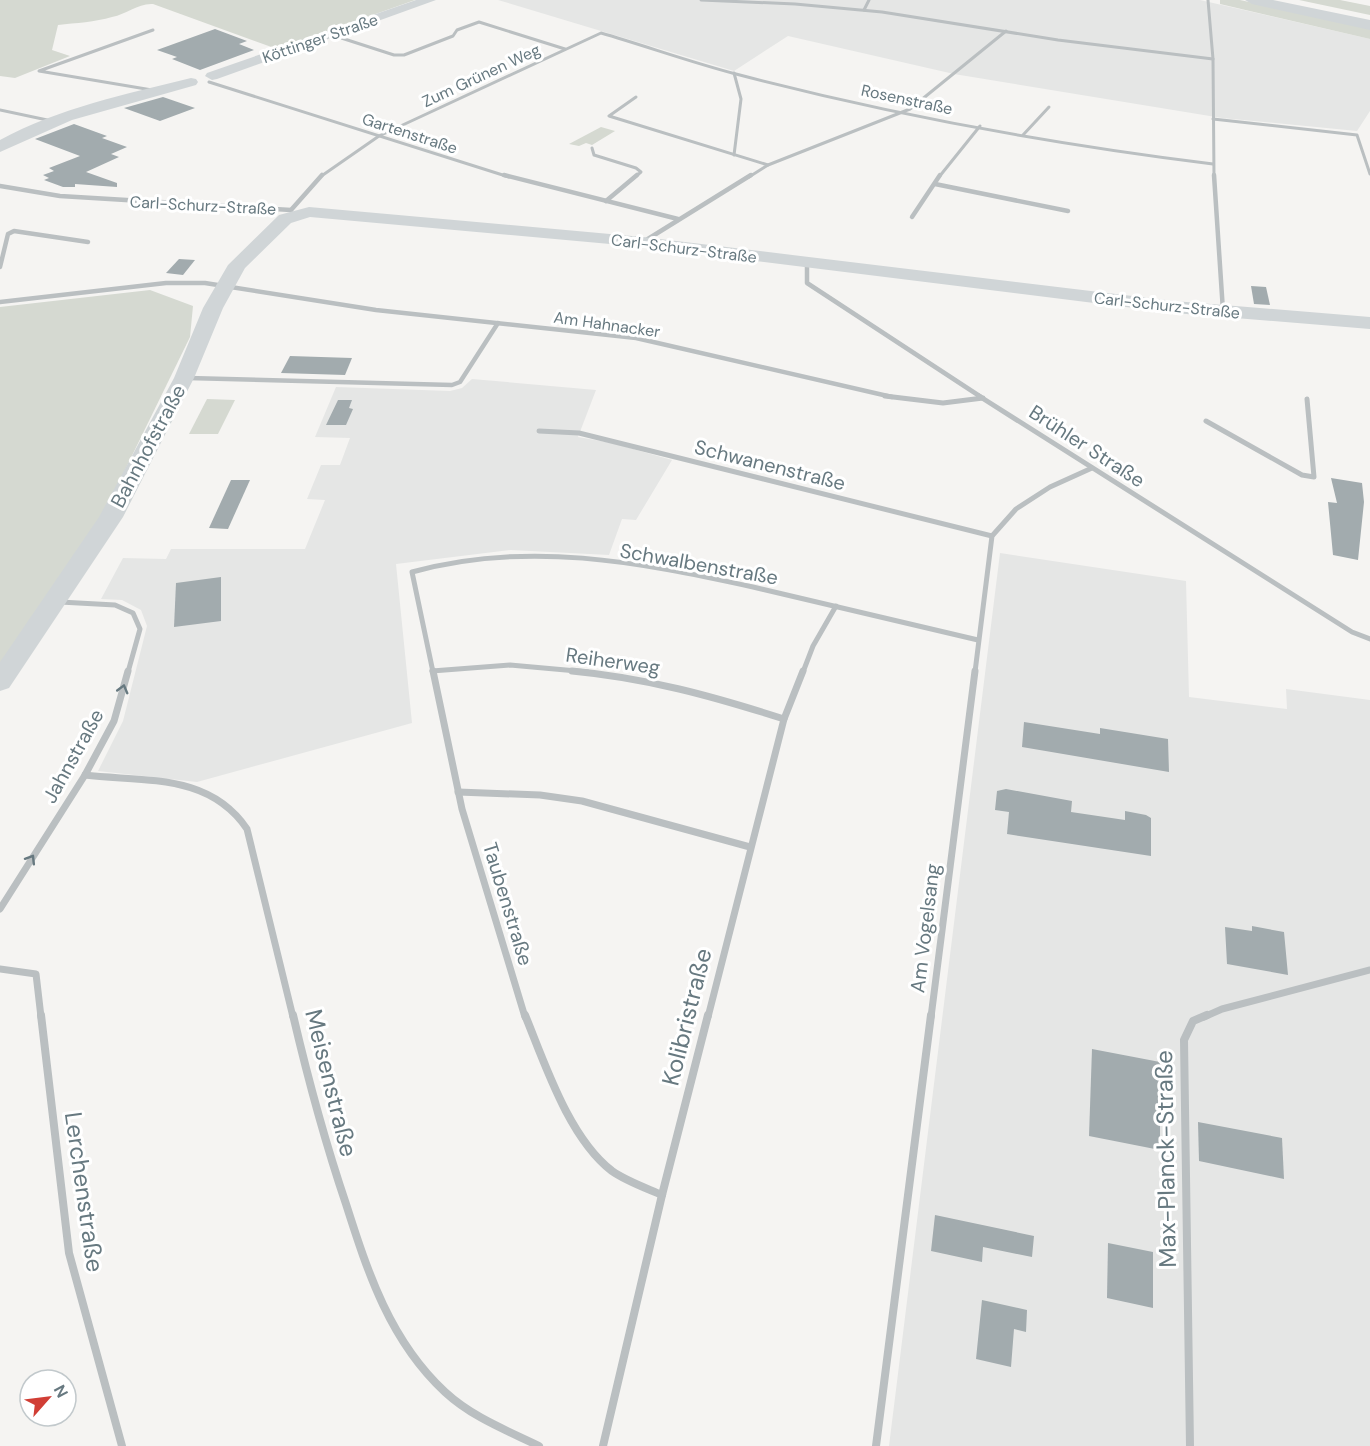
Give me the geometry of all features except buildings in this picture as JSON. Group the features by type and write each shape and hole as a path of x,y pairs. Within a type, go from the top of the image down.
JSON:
{"main road":[{"path":"1252,0 1368,23"},
{"path":"1283,0 1368,23"}],"street":[{"name":"Köttinger Straße","path":"159,91 191,82 190,80 194,77 210,79 429,0"},
{"path":"701,0 864,10 1213,59"},
{"path":"864,10 869,0"},
{"path":"1208,0 1213,59 1213,164 1223,311"},
{"path":"332,34 394,55 404,55 453,36 457,30 479,22 565,49"},
{"path":"153,30 39,71 159,91"},
{"path":"643,243 678,219 768,165 905,112 1006,31"},
{"name":"Zum Grünen Weg","path":"292,212 321,176 379,136 601,33"},
{"name":"Rosenstraße","path":"601,33 734,73 905,112 1116,153 1213,164"},
{"path":"734,73 741,99 734,155"},
{"name":"Gartenstraße","path":"210,79 519,180 678,219"},
{"path":"0,147 55,121 159,91"},
{"path":"636,97 609,116 768,165"},
{"path":"1023,135 1048,107"},
{"path":"0,110 55,121"},
{"path":"1213,119 1357,135 1370,174"},
{"path":"912,218 926,200 924,196 980,126"},
{"path":"592,148 594,155 636,168 641,172 606,201"},
{"path":"935,184 1068,211"},
{"name":"Carl-Schurz-Straße","path":"0,186 60,196 309,212 643,243 1223,311 1370,323"},
{"name":"Bahnhofstraße","path":"0,681 56,602 111,517 184,378 224,286 237,265 292,212"},
{"path":"0,267 8,234 14,231 21,230 88,242"},
{"name":"Brühler Straße","path":"807,264 807,283 1092,468 1352,632 1370,639"},
{"name":"Am Hahnacker","path":"0,302 166,283 205,283 376,310 636,338 900,399 943,403 983,398"},
{"path":"184,378 452,385 460,382 498,323"},
{"path":"1206,421 1302,475 1314,477 1307,399"},
{"name":"Schwanenstraße","path":"539,431 590,436 992,536"},
{"path":"992,536 1016,509 1050,487 1092,468"},
{"name":"Am Vogelsang","path":"876,1446 992,536"},
{"name":"Schwalbenstraße","path":"412,572 428,566 490,556 541,555 695,574 978,640"},
{"name":"Taubenstraße","path":"412,572 458,792 521,1006 560,1101 579,1134 612,1171 662,1195"},
{"name":"Jahnstraße","path":"0,909 85,775 114,721 140,629 133,613 115,605 56,602"},
{"name":"Kolibristraße","path":"603,1446 662,1195 784,719 813,646 836,606"},
{"name":"Reiherweg","path":"432,671 510,665 626,676 700,693 784,719"},
{"name":"Meisenstraße","path":"85,775 189,787 209,793 231,808 248,829 319,1123 369,1276 391,1323 414,1359 445,1392 474,1415 539,1446"},
{"path":"458,792 540,795 582,801 750,847"},
{"name":"Lerchenstraße","path":"0,969 36,974 69,1253 122,1446"},
{"name":"Max-Planck-Straße","path":"1190,1446 1184,1040 1193,1021 1222,1009 1370,970"}],"shaded area":[{"path":"0,0 415,0 277,49 148,4 106,19 58,25 52,50 70,56 15,78 0,76"},
{"path":"498,0 1200,0 1370,39 1370,111 1357,131 1222,118 954,74 788,36 734,71"},
{"path":"1220,0 1240,0 1370,28 1370,39 1220,4"},
{"path":"1299,0 1340,0 1370,6 1370,15"},
{"path":"601,127 615,131 592,145 569,144"},
{"path":"150,290 193,306 190,337 101,519 0,664 0,307"},
{"path":"472,379 596,390 578,437 612,443 672,460 636,520 622,519 609,555 511,550 396,564 412,723 197,782 98,771 123,721 147,626 141,610 122,600 101,599 123,558 166,559 171,549 305,549 325,500 307,499 321,465 340,465 350,438 315,437 336,387 450,391 462,388"},
{"path":"207,399 235,400 218,434 189,434"},
{"path":"1000,553 1186,581 1189,697 1287,709 1286,689 1370,700 1370,1446 889,1446"}]}
